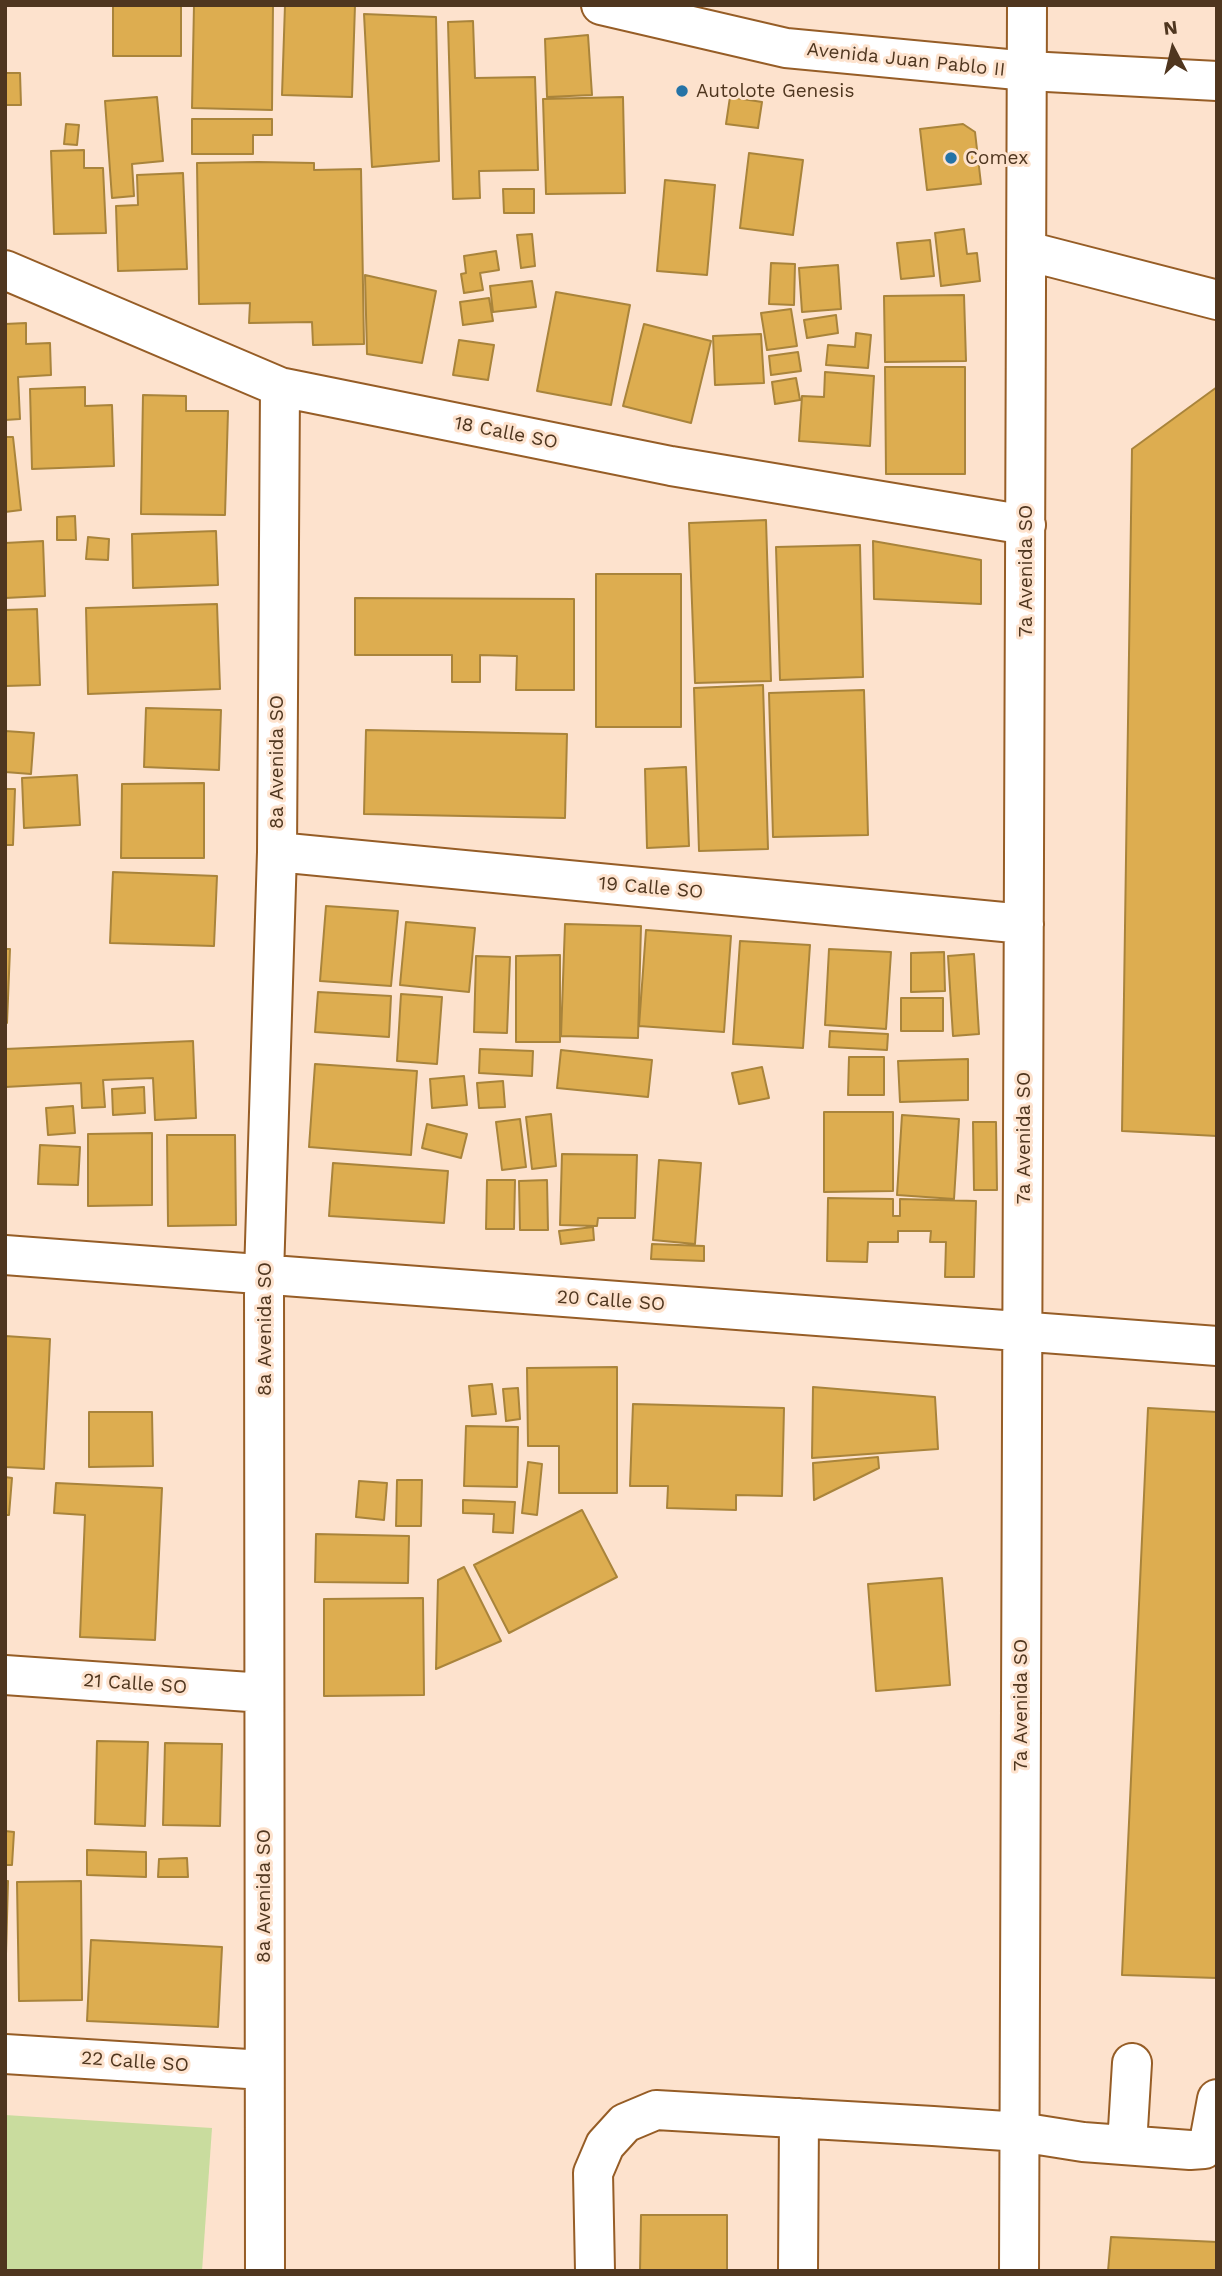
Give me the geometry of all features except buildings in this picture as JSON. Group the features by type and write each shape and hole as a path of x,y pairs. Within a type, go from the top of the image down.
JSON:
{"main road":[{"name":"Avenida Juan Pablo II","path":"601,5 786,48 1028,71 1217,81"},
{"name":"7a Avenida SO","path":"1019,2271 1027,5"},
{"path":"1027,251 1217,300"},
{"name":"18 Calle SO","path":"5,270 279,387 671,466 1026,525"},
{"name":"8a Avenida SO","path":"265,2271 264,1275 277,852 279,387"},
{"name":"19 Calle SO","path":"277,852 1024,924"},
{"name":"20 Calle SO","path":"5,1255 1217,1346"},
{"name":"21 Calle SO","path":"5,1675 264,1693"},
{"name":"22 Calle SO","path":"5,2054 264,2070"},
{"path":"1127,2145 1132,2063"},
{"path":"595,2271 593,2173 605,2145 625,2123 656,2110 1020,2132 1127,2145 1204,2149 1209,2143 1217,2099"},
{"path":"798,2271 799,2118"}],"green space":[{"path":"5,2115 212,2128 202,2271 5,2271"}],"place":[{"name":"Autolote Genesis","path":"682,91"},
{"name":"Comex","path":"951,158"}]}
